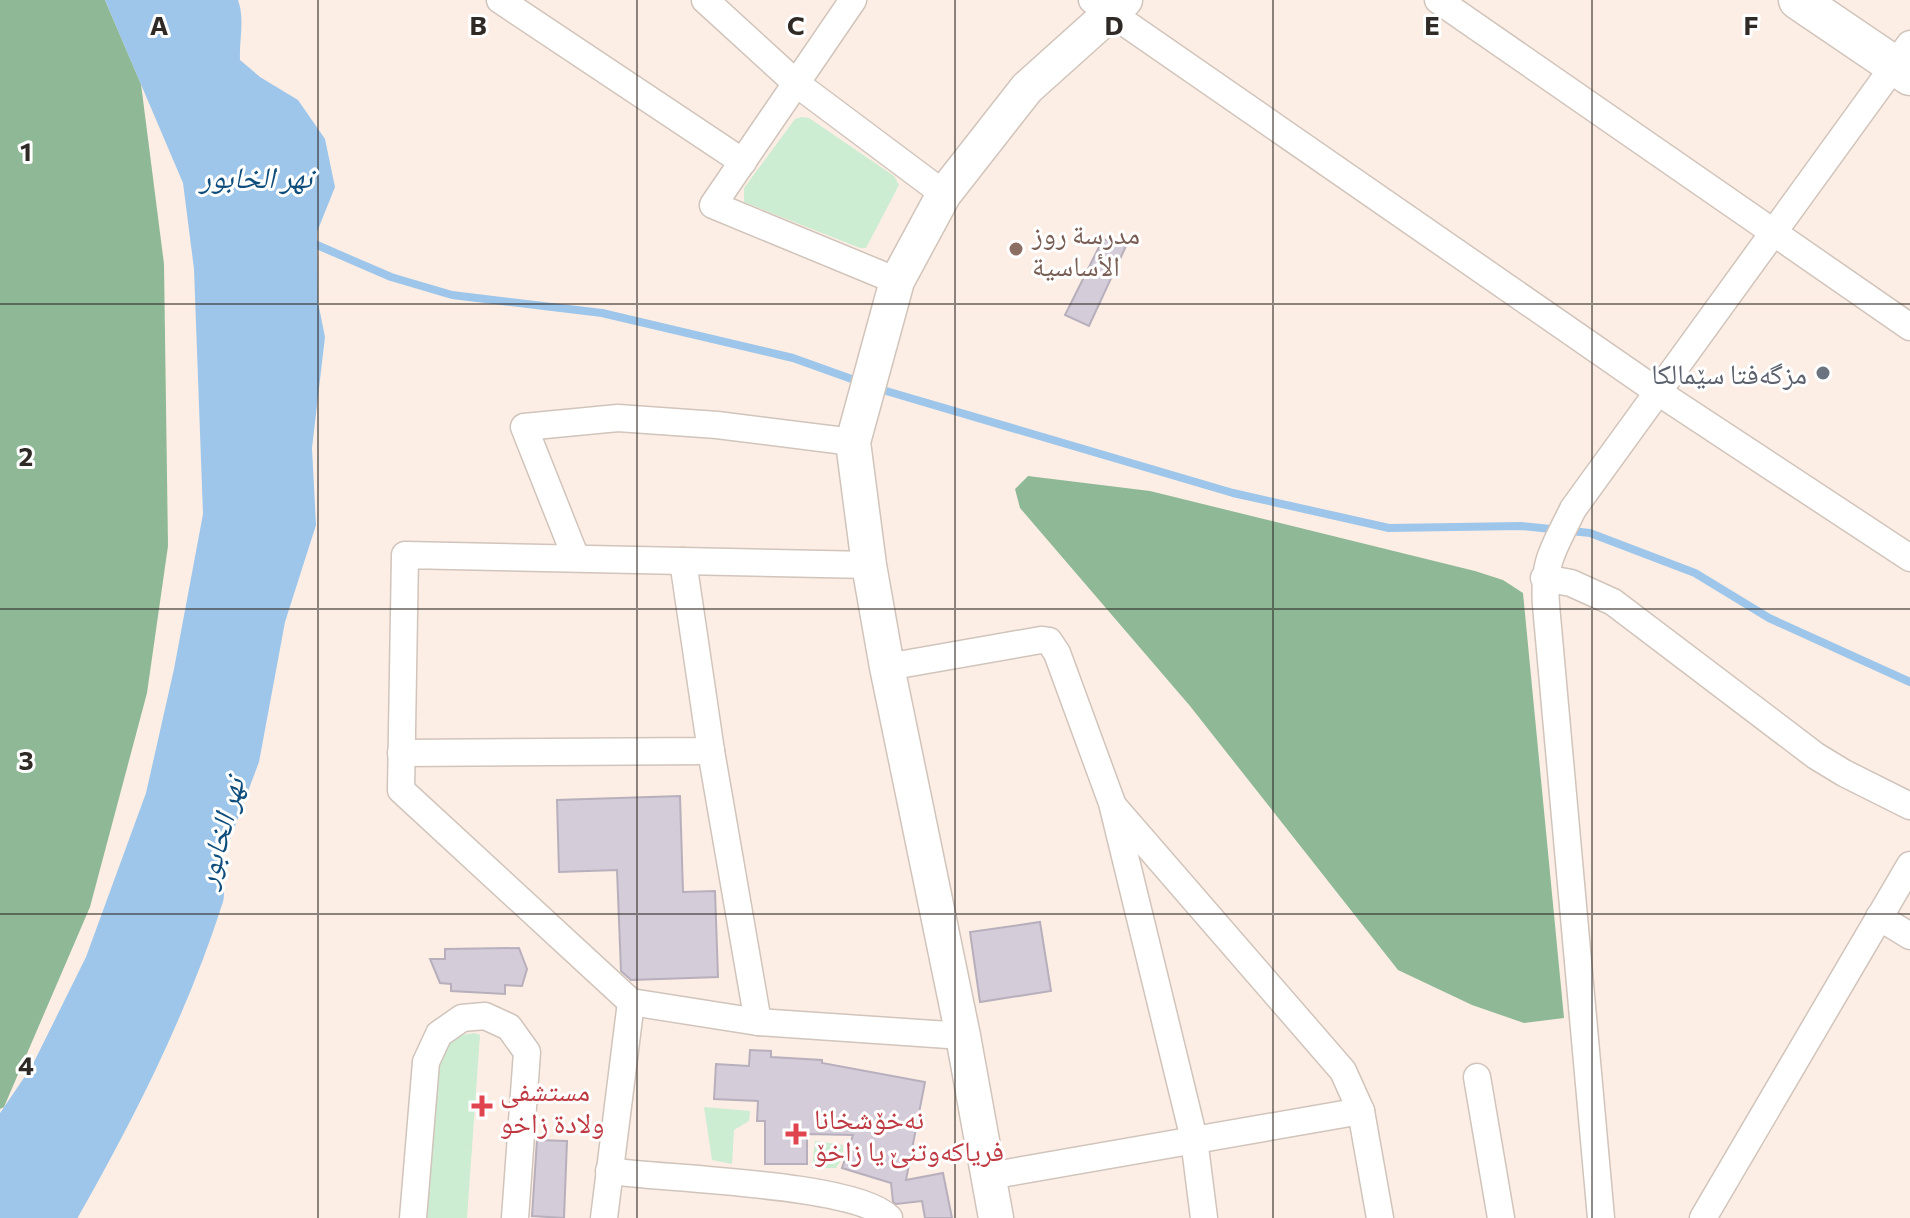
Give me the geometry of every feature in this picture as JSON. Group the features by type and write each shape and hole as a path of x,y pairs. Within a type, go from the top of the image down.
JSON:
{"main road":[{"path":"1798,0 1905,62"}],"street":[{"path":"500,0 534,9 743,162"},
{"path":"705,0 797,84 944,194"},
{"path":"853,0 713,205 894,292"},
{"path":"1438,0 1910,327"},
{"path":"996,1218 963,1036 887,667 869,565 853,442 894,292 944,194 1027,88 1109,5 1658,392 1910,558"},
{"path":"1601,1218 1546,570 1573,509 1774,232 1905,62"},
{"path":"576,558 524,427 618,418 717,425 853,442"},
{"path":"869,565 405,555 401,790 631,1002 758,1022 963,1036"},
{"path":"683,561 711,751 758,1022"},
{"path":"1546,570 1613,602 1816,756 1910,806"},
{"path":"887,667 1041,640 1049,641 1057,653 1112,803 1194,1139 1204,1218"},
{"path":"401,753 711,751"},
{"path":"1112,803 1343,1071 1361,1111 1380,1218"},
{"path":"1703,1218 1910,865"},
{"path":"1879,917 1910,936"},
{"path":"604,1218 631,1002"},
{"path":"413,1218 426,1062 439,1034 462,1018 485,1016 509,1027 527,1052 515,1218"},
{"path":"1477,1077 1501,1218"},
{"path":"989,1176 1361,1111"},
{"path":"609,1171 649,1177 755,1183 842,1199 883,1211 889,1218"}],"green space":[{"path":"0,0 105,0 141,84 164,264 168,546 147,693 90,907 4,1107 0,1109"},
{"path":"809,118 894,176 899,185 866,248 744,202 744,188 795,119"},
{"path":"1028,476 1150,491 1475,571 1503,580 1523,593 1564,1018 1524,1023 1472,1005 1398,970 1190,706 1020,508 1015,489"},
{"path":"474,1033 480,1035 467,1218 425,1218 435,1065 450,1042"},
{"path":"704,1107 750,1111 749,1121 734,1130 732,1164 712,1160"},
{"path":"815,1141 843,1145 843,1157 836,1168 812,1168"}],"water":[{"name":"نهر الخابور","path":"105,0 238,0 240,60 260,77 298,100 325,139 335,187 317,232 318,302 325,337 312,448 316,525 285,622 259,762 223,858 149,1022 69,1156 37,1218 0,1218 0,1113 32,1066 86,957 146,793 174,669 203,514 194,269 183,183"}],"building":[{"path":"1103,239 1126,246 1089,326 1065,315"},
{"path":"680,796 683,892 715,891 718,977 631,980 621,971 617,870 559,872 557,800"},
{"path":"1040,922 1051,991 980,1002 970,932"},
{"path":"519,948 527,969 522,986 505,985 505,994 451,991 451,984 440,983 430,959 445,959 445,949"},
{"path":"750,1050 771,1051 771,1057 822,1060 822,1063 925,1082 906,1180 943,1173 952,1218 925,1218 922,1201 896,1204 893,1202 891,1183 842,1168 853,1135 807,1134 807,1164 765,1164 765,1121 757,1121 758,1101 714,1099 716,1064 749,1066"},
{"path":"537,1140 567,1141 564,1218 532,1216"}],"waterway":[{"path":"310,242 391,277 452,295 602,313 793,358 860,382"},
{"path":"876,388 1233,493 1389,528 1521,526 1590,533 1695,573 1769,618 1910,682"},
{"name":"نهر الخابور","path":"51,1218 135,1060 171,979 201,895"}],"place":[{"name":"مدرسة روز الأساسية","path":"1016,249"},
{"name":"مزگەفتا سێمالکا","path":"1823,373"},
{"name":"مستشفى ولادة زاخو","path":"482,1106"},
{"name":"نه‌خۆشخانا فرياكه‌وتنێ يا زاخۆ","path":"796,1134"}]}
